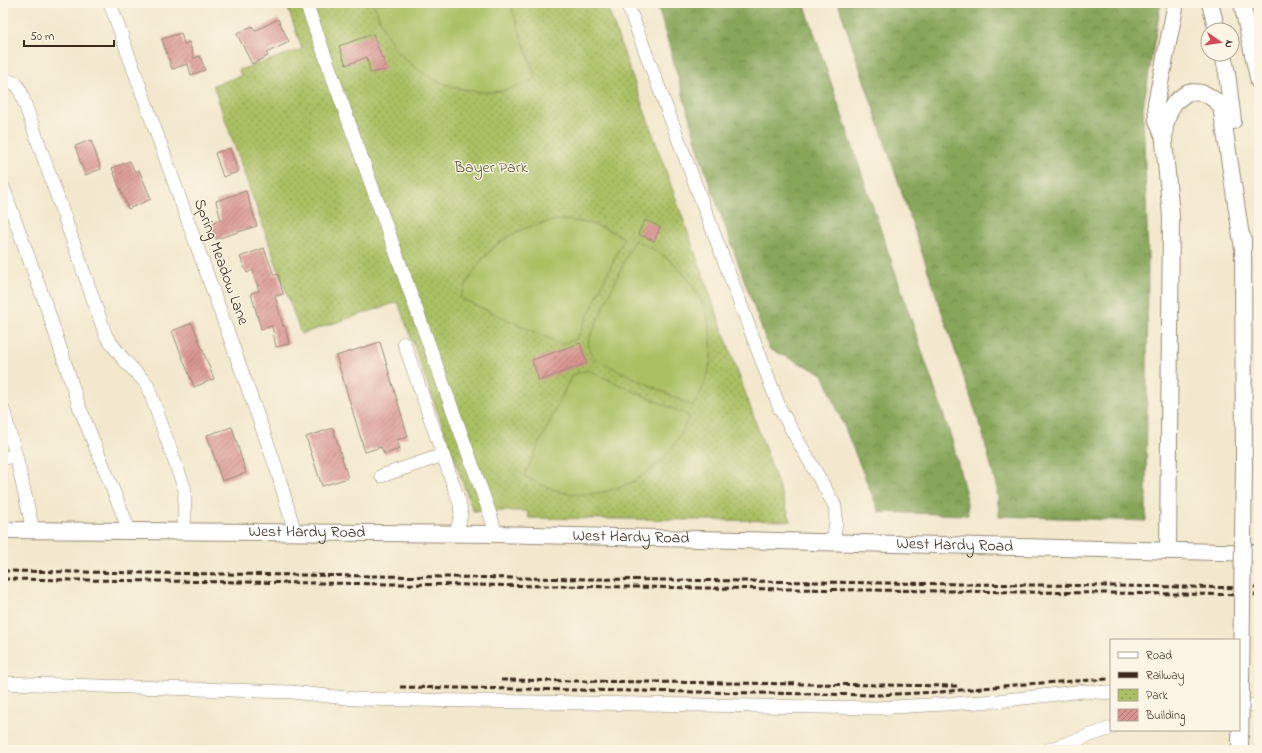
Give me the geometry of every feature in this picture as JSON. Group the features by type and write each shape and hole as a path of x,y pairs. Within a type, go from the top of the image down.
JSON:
{"main road":[{"path":"1164,142 1157,120 1156,103 1176,3"},
{"path":"1210,3 1215,22"},
{"path":"1242,3 1259,82"},
{"path":"1225,62 1239,169 1243,249 1244,466 1240,750"},
{"path":"1168,551 1171,216 1164,142 1165,126 1170,110 1180,97 1188,92 1202,92 1214,98 1221,106 1243,249"},
{"name":"West Hardy Road","path":"3,530 496,534 1259,553"}],"street":[{"name":"Spring Meadow Lane","path":"110,3 276,467 295,533"},
{"path":"306,3 496,534"},
{"path":"627,3 780,409 835,506 836,522 834,543"},
{"path":"3,78 16,84 20,90 106,336 123,359 147,384 185,490 184,532"},
{"path":"3,187 48,311 79,406 130,532"},
{"path":"404,343 460,504 460,515 456,534"},
{"path":"3,409 16,456 33,530"},
{"path":"381,476 443,454"},
{"path":"3,458 16,456"},
{"path":"3,683 292,692 355,699 876,708 998,700 1084,691 1110,693"},
{"path":"1240,705 1259,705"},
{"path":"1048,750 1110,728"}],"green space":[{"name":"Bayer Park","path":"286,3 606,3 791,521 529,518 527,511 473,511 398,302 301,334 213,85 241,76 239,70 302,49"},
{"path":"510,3 536,79 509,89 492,92 463,89 436,80 411,64 392,43 384,29 374,4"},
{"path":"657,3 804,3 952,440 966,495 968,515 879,512 823,374 769,349 702,162"},
{"path":"838,3 1161,3 1143,108 1148,257 1146,521 999,516 997,490 982,431"},
{"path":"559,220 593,224 624,238 577,339 561,344 460,298 477,266 498,244 511,235 525,229"},
{"path":"634,240 657,251 675,265 694,287 706,314 711,342 711,357 705,383 693,406 593,358 588,342"},
{"path":"587,370 689,416 673,446 654,467 642,476 616,489 588,494 573,494 548,487 524,476 572,375"}],"building":[{"path":"278,19 289,42 266,53 268,56 252,64 237,34 252,26 255,31"},
{"path":"181,33 184,44 189,42 194,58 200,56 205,70 191,75 188,64 172,69 162,39"},
{"path":"373,34 382,59 383,58 386,70 370,73 367,57 346,65 339,46"},
{"path":"91,140 101,169 85,175 75,146"},
{"path":"230,148 238,172 223,177 215,153"},
{"path":"130,161 135,172 139,170 151,199 128,209 112,168"},
{"path":"246,191 257,226 216,239 211,223 221,220 216,201"},
{"path":"645,220 660,227 654,241 638,234"},
{"path":"264,248 274,275 278,274 283,294 275,296 289,344 276,347 272,326 261,329 251,293 259,291 253,270 247,273 240,257"},
{"path":"192,323 214,379 194,387 172,331"},
{"path":"380,342 408,437 397,440 400,449 384,454 381,447 365,452 336,356"},
{"path":"580,343 587,363 539,381 532,360"},
{"path":"232,427 246,473 222,481 207,435"},
{"path":"333,428 348,478 322,486 306,437"}],"railway":[{"path":"3,571 1259,588"},
{"path":"3,579 1259,595"},
{"path":"400,687 875,695 940,692 1025,684 1109,679"},
{"path":"501,680 957,686"}]}
